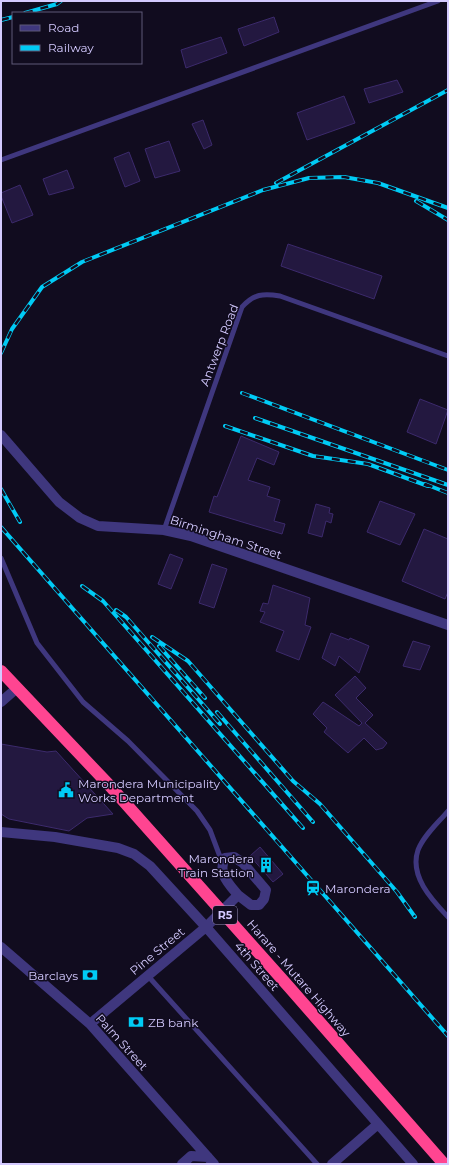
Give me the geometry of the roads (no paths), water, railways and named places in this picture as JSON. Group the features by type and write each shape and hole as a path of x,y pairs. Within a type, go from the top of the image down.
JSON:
{"highway":[{"name":"Harare - Mutare Highway","path":"1,671 83,757 444,1164"}],"street":[{"name":"Birmingham Street","path":"1,435 60,502 80,518 98,526 164,530 191,536 448,625"},
{"path":"1,702 17,688"},
{"name":"4th Street","path":"1,832 55,837 118,848 134,854 150,866 206,927 413,1164"},
{"path":"234,857 266,890 264,899 259,905 251,905 238,895 227,882 222,873 222,863 225,858 234,857"},
{"name":"Pine Street","path":"90,1024 206,927 238,895"},
{"name":"Palm Street","path":"1,947 90,1024 211,1160"},
{"path":"332,1164 378,1124"},
{"path":"186,1132 191,1156"},
{"path":"191,1156 211,1160"},
{"path":"182,1164 191,1156"}],"lane":[{"path":"1,160 438,1"},
{"name":"Antwerp Road","path":"164,530 242,308 248,300 267,293 280,296 448,356"},
{"path":"1,558 37,643 83,702 128,741 197,811 210,830 222,863"},
{"path":"448,811 425,838 418,850 416,864 418,875 423,886 448,917"},
{"path":"148,976 317,1164"}],"railway":[{"path":"29,12 57,4 61,1"},
{"path":"1,20 12,17"},
{"path":"276,183 448,90"},
{"path":"1,353 12,329 42,287 82,262 263,190 309,178 344,177 378,183 448,208"},
{"path":"416,201 448,220"},
{"path":"242,393 448,470"},
{"path":"255,418 448,485"},
{"path":"225,426 313,456 368,464 428,486"},
{"path":"425,484 448,493"},
{"path":"1,489 20,522"},
{"path":"1,527 448,1036"},
{"path":"82,586 103,601 303,828"},
{"path":"116,610 126,617 220,724"},
{"path":"152,637 188,661 293,781 320,804 397,892 415,917"},
{"path":"159,646 205,698"},
{"path":"217,712 313,822"}],"place":[{"name":"Marondera Municipality Works Department","path":"66,790"},
{"name":"Marondera Train Station","path":"266,865"},
{"name":"Marondera","path":"313,888"},
{"name":"Barclays","path":"90,975"},
{"name":"ZB bank","path":"136,1022"}]}
